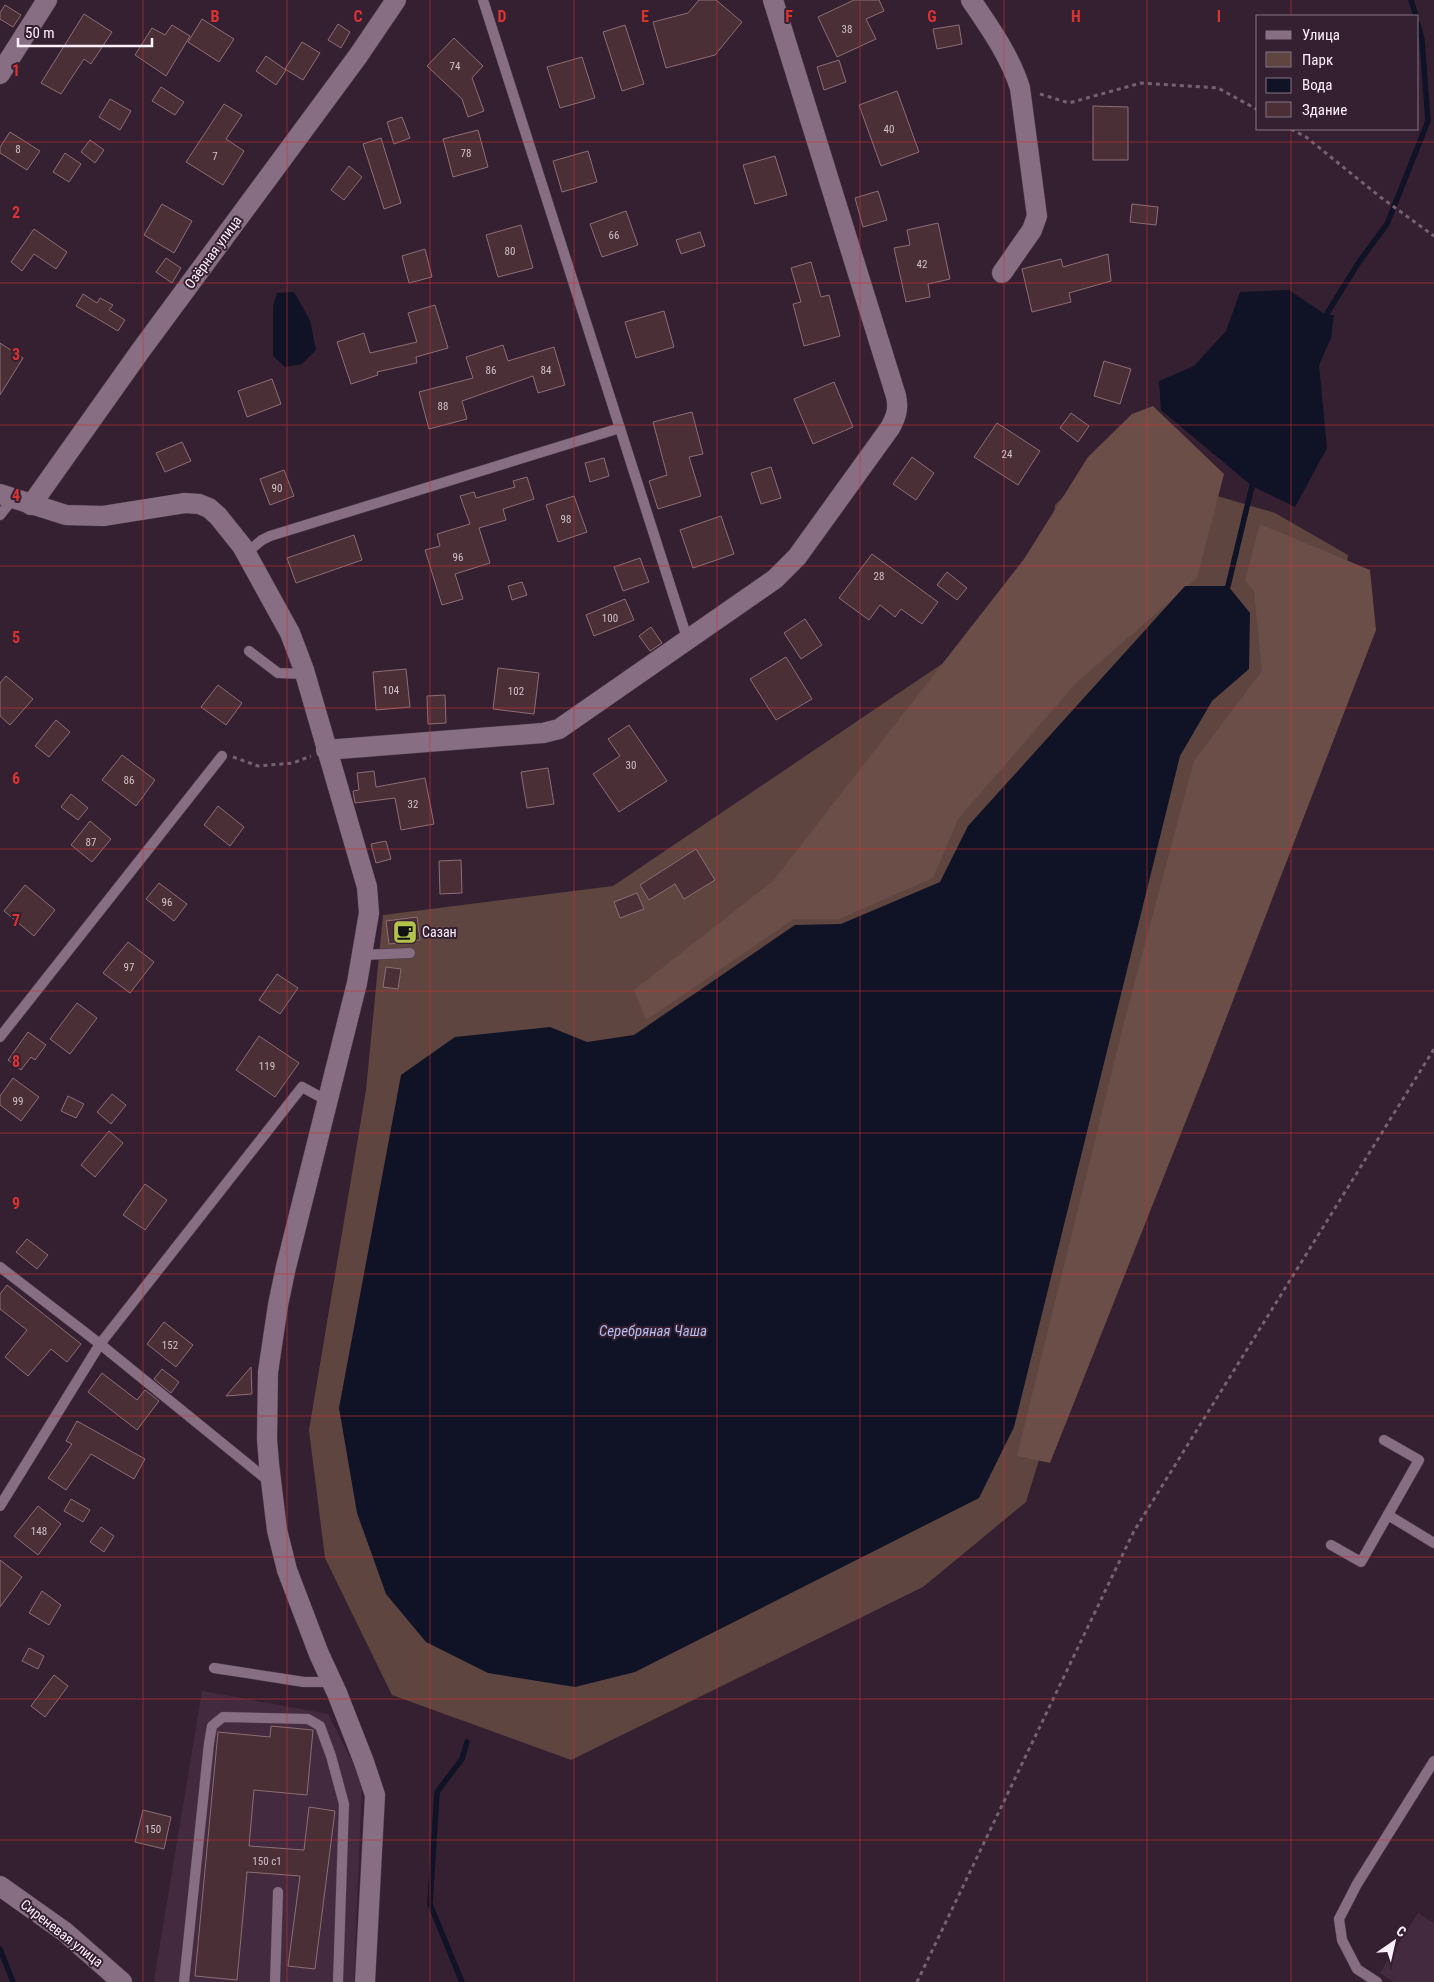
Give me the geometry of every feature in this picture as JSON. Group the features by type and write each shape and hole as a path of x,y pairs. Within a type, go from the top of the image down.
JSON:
{"street":[{"path":"0,74 48,0"},
{"name":"Озёрная улица","path":"14,499 141,350 358,56 396,0"},
{"path":"326,750 543,733 559,729 776,580 792,562 890,428 896,417 898,407 773,0"},
{"path":"972,0 999,42 1015,73 1020,88 1037,216 1032,230 1002,274"},
{"path":"14,499 66,515 103,516 185,503 199,504 209,508 218,516 246,554 290,634 305,674 367,887 369,912 357,983 278,1305 268,1372 267,1439 277,1530 286,1570 364,1762 375,1795 365,1982"},
{"name":"Сиреневая улица","path":"0,1886 65,1932 122,1982"}],"lane":[{"path":"483,0 688,641"},
{"path":"246,554 262,540 270,536 620,428"},
{"path":"0,515 14,499"},
{"path":"249,651 278,673 305,674"},
{"path":"0,1037 222,756"},
{"path":"362,954 410,953"},
{"path":"0,1506 100,1344 302,1087 328,1101"},
{"path":"0,1267 100,1344 272,1484"},
{"path":"1331,1545 1361,1562 1419,1460 1384,1440"},
{"path":"1388,1515 1434,1543"},
{"path":"214,1668 304,1682 332,1682"},
{"path":"184,1982 209,1743 212,1726 223,1717 308,1719 320,1726 331,1756 344,1804 338,1982"},
{"path":"1377,1982 1357,1968 1342,1940 1339,1919 1357,1884 1434,1761"},
{"path":"274,1982 278,1892"}],"path":[{"path":"1020,88 1068,103 1141,83 1218,88 1256,109"},
{"path":"1293,130 1306,137 1378,196 1434,236"},
{"path":"222,756 238,758 258,766 294,763 326,750"},
{"path":"917,1982 1134,1531 1434,1050"}],"shaded area":[{"path":"1153,406 1224,474 1197,578 1076,683 958,819 933,878 839,919 794,919 646,1020 634,990 773,881 1024,559 1088,457 1132,414"},
{"path":"1260,524 1370,570 1376,630 1205,1073 1050,1463 1017,1456 1126,1015 1194,761 1262,671 1254,591 1245,580"},
{"path":"202,1691 328,1714 362,1781 354,1982 154,1981"},
{"path":"1418,1913 1434,1923 1434,1982 1394,1982 1380,1973"}],"green space":[{"name":"Серебряная Чаша","path":"1126,469 1275,513 1348,555 1332,704 1075,1343 1026,1502 923,1587 571,1760 392,1695 325,1558 309,1430 366,1090 383,915 613,886 964,649 1051,544 1055,505 1087,474"}],"water":[{"path":"1289,290 1326,315 1334,315 1331,338 1319,365 1327,448 1295,507 1252,486 1161,410 1159,381 1194,366 1226,331 1240,292"},
{"path":"294,292 310,320 316,350 302,364 285,367 273,356 273,306 277,293"},
{"name":"Серебряная Чаша","path":"1185,586 1228,586 1250,613 1249,669 1212,701 1180,756 1014,1427 979,1498 635,1672 575,1687 488,1673 426,1642 386,1594 357,1513 339,1408 401,1075 455,1037 550,1027 587,1042 634,1035 795,925 841,924 940,882 968,826"}],"building":[{"path":"699,0 716,0 742,22 715,55 666,68 653,22 688,13"},
{"path":"854,0 879,0 884,11 866,19 876,39 837,57 818,17"},
{"path":"5,5 21,15 13,27 0,19 0,13"},
{"path":"84,14 112,32 91,64 84,59 61,94 41,83"},
{"path":"202,19 234,39 219,62 188,42"},
{"path":"338,24 350,32 341,48 328,40"},
{"path":"172,25 190,36 166,76 135,55 152,28 165,35"},
{"path":"625,25 644,84 622,91 603,32"},
{"path":"959,25 962,44 937,49 933,29"},
{"path":"454,38 483,66 472,78 484,111 468,117 462,99 427,66"},
{"path":"302,42 320,53 303,80 285,69"},
{"path":"266,56 286,70 276,85 256,71"},
{"path":"582,57 595,98 560,108 547,67"},
{"path":"839,60 846,82 824,90 817,67"},
{"path":"161,87 184,102 175,115 152,101"},
{"path":"897,91 919,152 881,166 859,105"},
{"path":"110,99 131,111 120,130 99,117"},
{"path":"224,104 242,115 226,139 244,151 223,185 186,162"},
{"path":"1093,106 1128,107 1128,160 1093,160"},
{"path":"402,117 410,138 394,144 387,122"},
{"path":"478,130 488,167 453,177 443,139"},
{"path":"10,132 40,151 27,170 0,153 0,147"},
{"path":"381,138 401,203 384,209 363,144"},
{"path":"90,140 104,150 95,163 81,152"},
{"path":"588,151 597,182 562,192 553,161"},
{"path":"65,153 81,164 69,182 53,172"},
{"path":"775,156 787,195 755,204 743,165"},
{"path":"349,166 362,177 344,200 331,190"},
{"path":"878,191 887,220 863,227 855,198"},
{"path":"162,204 192,221 174,253 144,235"},
{"path":"1132,204 1158,207 1156,225 1130,222"},
{"path":"626,211 638,245 602,257 590,224"},
{"path":"938,223 950,279 928,284 930,297 906,302 894,248 910,245 907,230"},
{"path":"521,225 533,268 498,277 486,235"},
{"path":"34,229 67,252 56,269 34,254 22,271 11,262"},
{"path":"700,232 705,246 681,254 676,240"},
{"path":"425,249 432,277 409,283 402,256"},
{"path":"1108,254 1111,281 1069,293 1071,302 1032,312 1022,269 1061,259 1063,267"},
{"path":"166,258 181,268 172,283 156,272"},
{"path":"811,262 821,297 829,295 840,336 804,346 793,304 801,302 791,268"},
{"path":"83,294 97,303 100,298 113,305 109,310 125,320 118,331 76,306"},
{"path":"435,305 448,348 416,357 417,363 377,372 378,375 351,384 337,342 364,333 370,353 417,342 408,313"},
{"path":"664,311 674,347 636,358 625,322"},
{"path":"0,343 23,358 0,395"},
{"path":"503,345 508,361 554,347 565,385 538,393 533,376 462,401 467,419 429,429 419,392 473,378 466,357"},
{"path":"1104,361 1131,369 1120,404 1094,396"},
{"path":"272,379 281,404 247,417 238,391"},
{"path":"834,382 853,427 813,444 794,399"},
{"path":"692,412 703,454 689,457 701,496 658,509 649,481 667,475 653,422"},
{"path":"1071,413 1089,426 1078,442 1060,428"},
{"path":"997,423 1040,451 1018,485 974,457"},
{"path":"182,442 191,461 165,472 156,453"},
{"path":"912,457 934,473 916,500 893,484"},
{"path":"604,458 609,476 590,482 585,463"},
{"path":"771,467 781,498 761,504 751,473"},
{"path":"284,470 294,496 270,505 260,479"},
{"path":"527,477 534,499 503,509 506,520 479,528 490,563 455,574 463,599 442,605 425,550 440,546 437,534 470,524 460,496 474,492 476,498 515,487 513,481"},
{"path":"574,496 587,532 558,542 546,505"},
{"path":"721,516 734,554 693,568 680,530"},
{"path":"354,535 362,560 296,583 287,558"},
{"path":"872,554 938,602 922,624 901,609 895,617 880,605 869,620 839,598"},
{"path":"640,558 649,582 623,591 614,567"},
{"path":"947,572 967,588 957,600 937,585"},
{"path":"522,582 527,595 512,600 508,586"},
{"path":"625,599 634,620 594,636 586,615"},
{"path":"805,619 822,645 801,659 784,633"},
{"path":"651,627 662,643 650,651 639,636"},
{"path":"786,657 812,699 776,720 750,679"},
{"path":"498,668 539,673 534,714 493,709"},
{"path":"406,669 410,707 376,710 373,672"},
{"path":"6,676 33,699 10,725 0,716 0,683"},
{"path":"218,685 242,703 226,725 201,707"},
{"path":"445,695 446,723 428,724 427,696"},
{"path":"56,720 70,732 49,757 35,746"},
{"path":"629,725 667,781 619,812 593,774 620,756 608,739"},
{"path":"122,755 155,780 136,806 102,780"},
{"path":"548,768 554,804 527,808 521,772"},
{"path":"374,771 376,787 425,778 434,824 401,830 395,798 355,803 353,791 359,790 357,773"},
{"path":"71,794 88,808 78,820 61,807"},
{"path":"218,806 244,827 230,846 204,825"},
{"path":"90,821 111,839 92,862 71,845"},
{"path":"386,841 391,859 376,863 371,844"},
{"path":"696,849 715,880 684,899 675,884 649,900 640,885"},
{"path":"461,860 462,893 440,894 439,861"},
{"path":"159,883 187,904 174,921 146,899"},
{"path":"25,885 55,910 34,936 4,911"},
{"path":"637,893 644,909 620,918 614,902"},
{"path":"417,917 420,940 389,944 386,921"},
{"path":"128,942 154,962 130,993 103,973"},
{"path":"386,967 401,969 398,989 383,987"},
{"path":"277,974 298,988 280,1014 259,1000"},
{"path":"77,1003 97,1018 70,1054 50,1039"},
{"path":"28,1032 46,1045 35,1060 31,1057 21,1070 8,1060"},
{"path":"259,1036 299,1063 275,1097 236,1070"},
{"path":"13,1078 39,1097 21,1121 0,1105 0,1096"},
{"path":"112,1094 126,1105 111,1124 97,1112"},
{"path":"68,1096 84,1104 76,1118 61,1111"},
{"path":"109,1131 123,1143 95,1177 81,1165"},
{"path":"145,1184 167,1200 145,1230 123,1215"},
{"path":"27,1239 48,1255 37,1269 16,1252"},
{"path":"7,1285 81,1344 67,1362 51,1349 28,1376 5,1357 27,1330 0,1309 0,1294"},
{"path":"164,1322 193,1345 176,1367 147,1344"},
{"path":"251,1367 252,1394 226,1396"},
{"path":"162,1369 179,1382 171,1393 154,1379"},
{"path":"102,1373 137,1400 145,1390 159,1401 137,1430 88,1392"},
{"path":"77,1421 145,1459 134,1479 91,1454 66,1490 48,1478 72,1444 66,1441"},
{"path":"71,1499 90,1510 83,1522 64,1511"},
{"path":"38,1506 61,1524 38,1555 14,1536"},
{"path":"101,1527 114,1536 104,1552 90,1542"},
{"path":"0,1560 22,1577 0,1607"},
{"path":"42,1591 61,1605 49,1625 29,1613"},
{"path":"29,1648 44,1656 38,1669 22,1661"},
{"path":"54,1675 68,1686 45,1717 31,1706"},
{"path":"271,1726 313,1730 307,1795 254,1790 249,1846 304,1850 309,1807 335,1811 315,1969 288,1966 300,1876 247,1872 237,1980 195,1976 218,1732 270,1737"},
{"path":"143,1810 171,1817 164,1849 135,1842"}],"waterway":[{"path":"1411,0 1416,15"},
{"path":"1326,315 1359,262 1387,224 1428,121 1422,40 1419,28"},
{"path":"1228,586 1252,486"},
{"path":"462,1982 430,1904 437,1792 462,1759 467,1742"},
{"path":"0,1949 13,1982"}],"place":[{"name":"Сазан","path":"405,932"}]}
